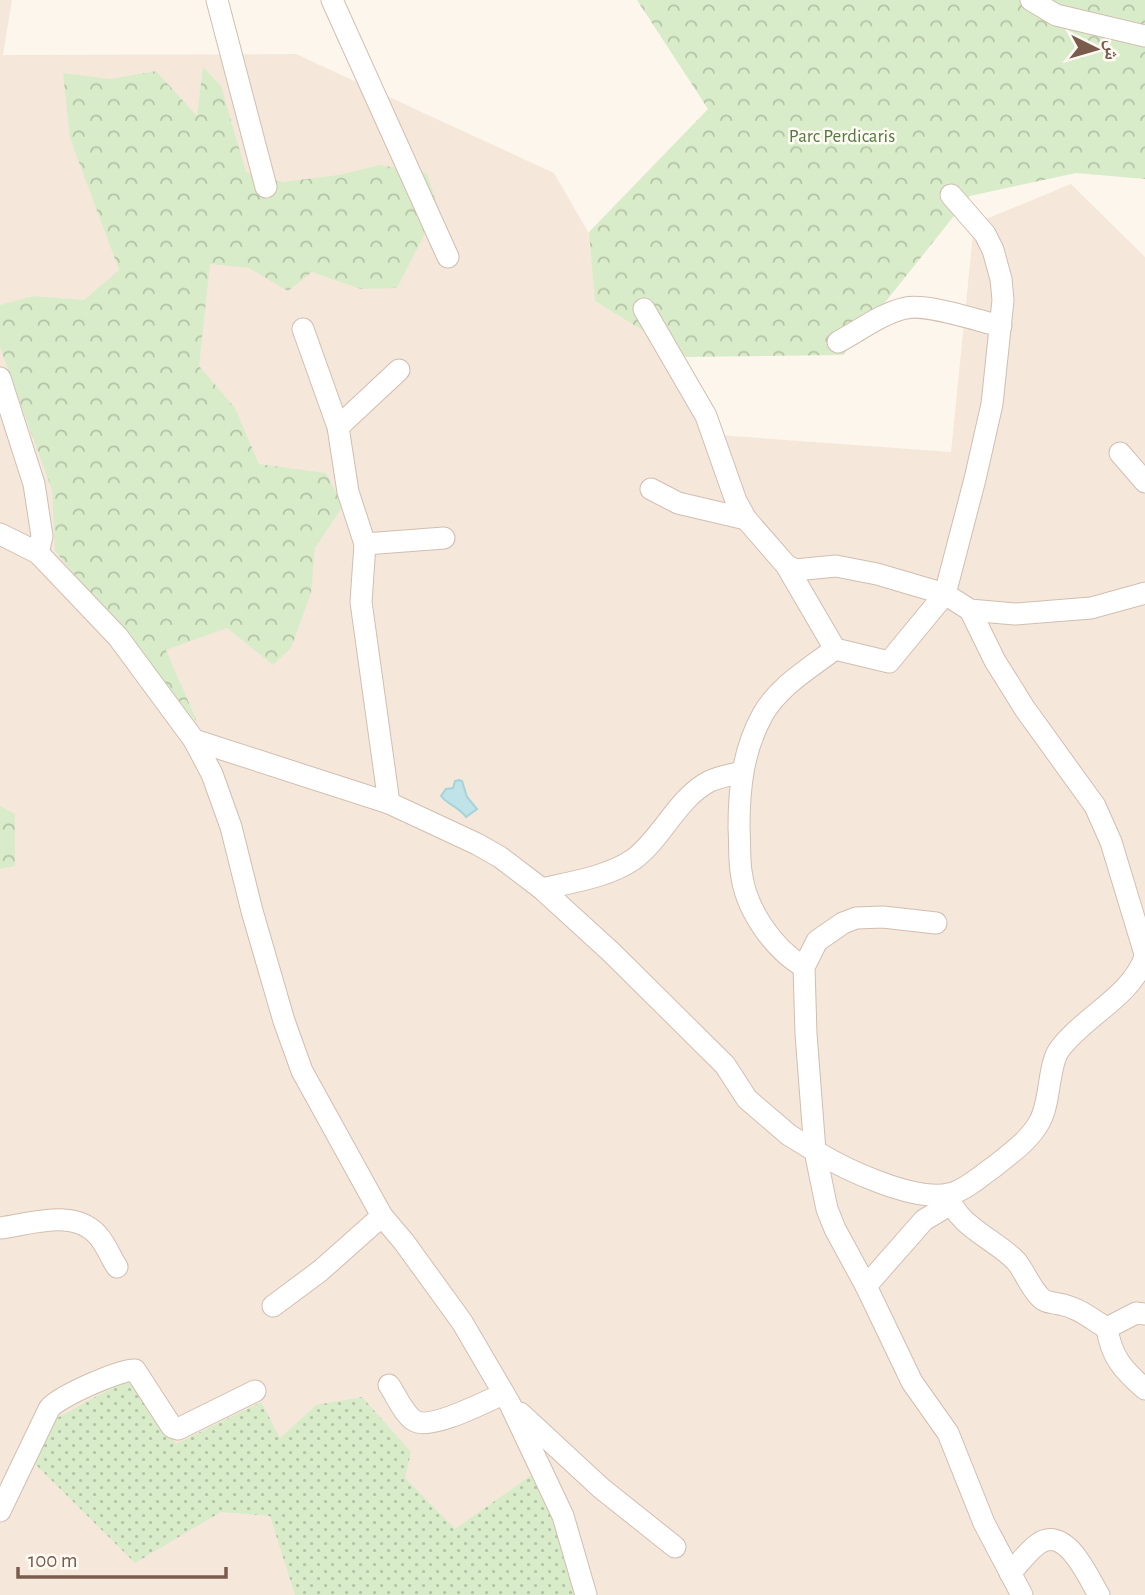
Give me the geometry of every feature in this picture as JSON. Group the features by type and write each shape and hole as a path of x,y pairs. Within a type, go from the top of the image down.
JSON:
{"street":[{"path":"217,0 266,187"},
{"path":"1031,0 1056,15 1145,36"},
{"path":"334,1 448,257"},
{"path":"644,309 706,416 728,479 746,519 786,565 835,649 889,662 945,594 989,416 1001,326 1001,279 993,250 985,234 951,195"},
{"path":"838,342 890,314 909,307 1001,326"},
{"path":"303,328 338,427 348,492 365,544 361,602 389,803"},
{"path":"338,427 399,370"},
{"path":"0,378 34,484 42,536 38,553"},
{"path":"1120,453 1145,482"},
{"path":"651,489 678,503 746,519"},
{"path":"0,534 38,553 118,637 194,740 212,774 231,827 270,972 302,1071 382,1216 404,1242 461,1322 507,1399 563,1516 586,1595"},
{"path":"365,544 444,538"},
{"path":"786,565 796,570 825,566 877,574 945,594 970,610 1014,614 1091,608 1145,593"},
{"path":"866,1286 924,1220 1011,1154 1033,1132 1048,1100 1052,1071 1059,1051 1074,1032 1136,976 1145,956 1111,842 1095,806 1025,709 995,661 970,610"},
{"path":"804,967 787,955 762,925 744,888 740,849 741,772 759,724 774,699 783,688 835,649"},
{"path":"194,740 389,803 477,844 508,863 542,889 611,952 725,1065 747,1099 789,1135 847,1169 893,1186 949,1199 967,1222 1016,1261 1040,1297 1049,1303 1082,1311 1107,1328 1109,1343 1123,1370 1145,1389"},
{"path":"542,889 582,880 615,869 634,859 653,842 692,795 709,782 741,772"},
{"path":"936,923 883,917 856,918 843,923 817,941 804,967 807,1058 815,1151 827,1209 907,1373 947,1433 965,1471 984,1523 1022,1595"},
{"path":"274,1306 320,1272 382,1216"},
{"path":"0,1228 76,1220 94,1231 101,1239 117,1267"},
{"path":"1107,1328 1136,1313 1145,1314"},
{"path":"0,1511 49,1409 55,1402 67,1396 123,1371 135,1370 172,1427 178,1429 255,1391"},
{"path":"390,1385 411,1419 424,1424 507,1399"},
{"path":"507,1399 601,1488 675,1547"},
{"path":"1010,1573 1039,1543 1056,1541 1072,1550 1099,1595"}],"shaded area":[{"path":"0,0 12,0 3,55 296,54 554,173 705,434 951,452 974,224 1071,184 1145,257 1145,1595 0,1595"}],"green space":[{"name":"Parc Perdicaris","path":"637,0 1145,0 1145,179 1076,173 970,196 843,355 686,357 595,301 589,232 708,109"},
{"path":"203,67 221,86 246,172 283,182 338,175 380,165 427,173 438,208 397,288 361,289 312,272 288,291 249,268 210,264 199,366 235,408 259,464 326,473 343,506 315,548 311,593 291,648 273,665 227,628 166,650 198,724 55,551 52,490 0,347 0,305 33,296 84,300 119,270 70,138 63,73 110,79 156,71 197,116"},
{"path":"0,806 15,814 15,866 0,869"},
{"path":"130,1378 176,1444 261,1402 280,1438 316,1405 362,1397 411,1452 405,1478 455,1529 533,1474 565,1546 576,1595 295,1595 270,1516 221,1512 135,1563 35,1464 57,1418"}],"water":[{"path":"459,780 462,781 467,797 477,809 466,817 441,796"}]}
